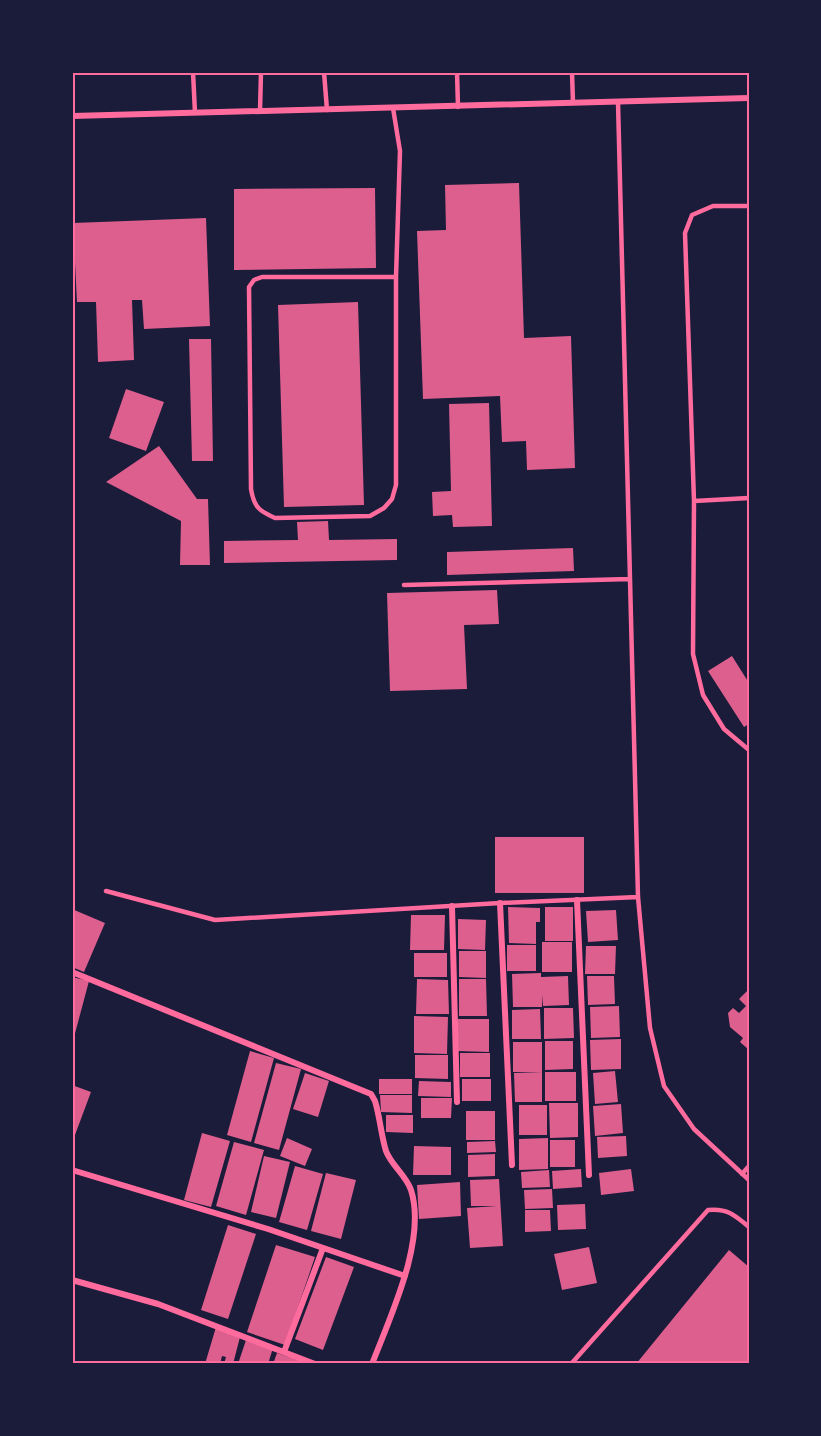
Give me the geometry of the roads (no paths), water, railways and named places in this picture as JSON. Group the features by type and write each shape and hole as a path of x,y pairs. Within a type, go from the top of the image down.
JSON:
{"street":[{"path":"72,116 749,98"},
{"path":"577,900 589,1175"},
{"path":"500,903 512,1165"},
{"path":"452,906 456,1102"},
{"path":"72,972 371,1094 375,1101 386,1152 410,1189 414,1211 412,1242 405,1276 372,1364"},
{"path":"72,1170 268,1229 405,1276"},
{"path":"284,1352 323,1248"},
{"path":"72,1280 158,1304 315,1364"}],"lane":[{"path":"193,72 195,113"},
{"path":"260,111 261,72"},
{"path":"324,72 327,110"},
{"path":"457,72 458,107"},
{"path":"572,72 573,103"},
{"path":"618,102 638,897 650,1028 664,1086 694,1129 749,1180"},
{"path":"393,108 400,151 396,277 396,485 392,499 384,508 370,516 275,518 261,512 253,501 251,489 249,287 254,280 261,278 396,277"},
{"path":"749,206 712,206 692,215 685,233 694,501 693,654 703,694 724,729 749,750"},
{"path":"694,501 749,498"},
{"path":"404,585 630,579"},
{"path":"106,891 215,920 638,897"},
{"path":"742,1174 749,1166"},
{"path":"571,1364 708,1210 719,1209 732,1212 749,1227"}]}
